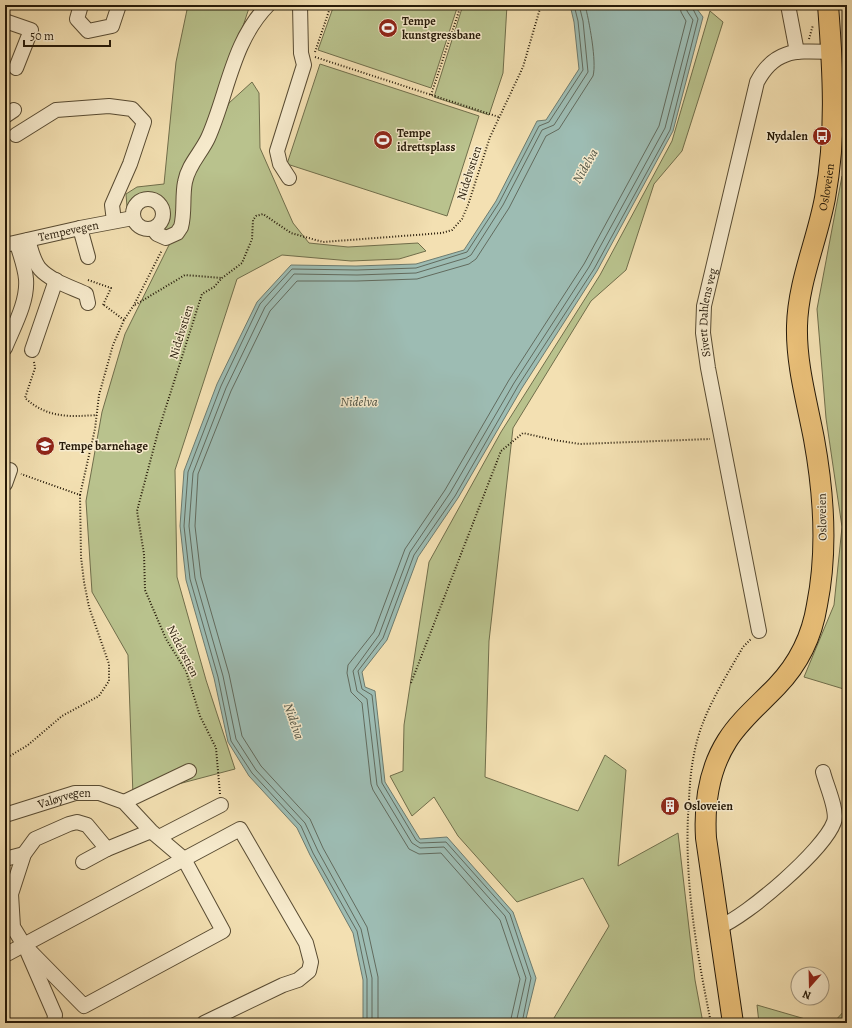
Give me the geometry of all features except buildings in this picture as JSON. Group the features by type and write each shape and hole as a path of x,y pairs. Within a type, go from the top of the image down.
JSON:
{"highway":[{"name":"Osloveien","path":"733,1023 705,818 710,778 717,759 727,741 739,725 778,685 798,660 809,638 818,604 822,566 823,502 814,439 802,380 798,352 797,325 803,282 820,223 832,147 834,101 828,5"}],"street":[{"path":"81,5 77,19 88,31 112,26 119,5"},
{"path":"153,229 157,234 166,238 177,233 181,227 185,182 188,172 207,140 241,42 252,24 268,5"},
{"path":"289,178 280,164 278,151 304,65 301,53 300,5"},
{"path":"788,5 799,52"},
{"path":"5,21 31,30 16,68"},
{"name":"Sivert Dahlens veg","path":"759,631 704,347 702,320 706,288 755,86 761,75 772,62 784,54 799,52 831,52"},
{"path":"16,135 56,110 109,106 132,109 144,122 130,164 112,205 114,221"},
{"path":"145,200 153,201 160,206 162,213 161,221 153,229 146,229 138,226 133,218 133,210 138,203 145,200"},
{"name":"Tempevegen","path":"17,243 80,228 133,218"},
{"path":"80,228 88,257"},
{"path":"17,243 34,259 40,269 56,280 86,294 88,301"},
{"path":"5,348 22,305 26,281 24,266 17,243"},
{"path":"32,350 56,280"},
{"path":"5,484 10,470"},
{"path":"24,945 84,1006 223,931 184,859 155,834 124,802 189,771"},
{"path":"719,927 731,922 777,887 796,870 830,829 835,814 822,772"},
{"name":"Valøyvegen","path":"5,815 75,793 99,793 124,802"},
{"path":"83,862 107,848 155,834 221,805"},
{"path":"54,1023 55,1015 14,926 11,894 24,854 35,839 77,822 87,825 107,848"},
{"path":"5,955 240,829 306,943 311,962 309,971 298,980 283,985 204,1023"},
{"path":"5,859 24,854"}],"path":[{"path":"331,5 313,57 499,117"},
{"path":"431,95 461,5"},
{"name":"Nidelvstien","path":"221,805 216,748 200,716 186,671 166,639 145,590 144,554 137,511 158,432 202,294 214,287 222,278 242,264 252,239 253,220 256,216 263,214 279,227 291,233 323,242 442,233 452,230 462,219 490,137 523,67 541,5"},
{"path":"799,52 801,46 808,41 811,35 813,23"},
{"path":"5,759 28,745 62,716 99,696 109,681 109,664 89,607 84,582 81,557 80,495 97,415 99,395 111,352 124,320 134,305 159,258 166,238"},
{"path":"134,305 185,275 222,278"},
{"path":"88,301 103,305 124,320"},
{"path":"32,350 35,368 25,398 32,405 62,417 97,415"},
{"path":"411,683 501,451 522,433 580,444 712,439 721,436"},
{"path":"10,470 80,495"}],"green space":[{"path":"188,5 250,5 178,222 172,231 163,231 168,223 170,214 167,205 160,197 150,194 142,194 135,198 127,207 126,194 137,187 164,184 176,62"},
{"name":"Tempe kunstgressbane","path":"334,5 458,5 431,88 318,50"},
{"path":"463,5 507,5 503,73 489,115 434,97"},
{"path":"710,11 723,22 682,151 654,184 626,270 591,301 513,428 489,641 485,777 578,811 605,755 626,770 618,866 678,833 695,980 703,1023 551,1023 609,926 583,878 517,902 458,836 434,797 412,816 390,776 403,771 404,725 429,562 501,432 600,275 672,141"},
{"name":"Tempe idrettsplass","path":"320,64 479,116 447,216 287,164"},
{"path":"252,82 259,93 260,148 293,223 309,243 348,247 418,243 426,251 399,259 351,261 282,255 237,279 175,470 177,577 206,680 235,769 133,796 128,655 92,592 86,501 102,412 125,334 170,243 191,178 215,135 229,103"},
{"path":"847,175 847,690 804,677 834,605 842,527 826,418 817,309 842,176"},
{"path":"757,1005 819,1023 759,1023"},
{"path":"847,1008 847,1023 833,1023"}],"water":[{"name":"Nidelva","path":"570,5 694,5 703,17 673,131 597,271 522,388 458,498 418,557 387,640 362,672 365,687 375,691 385,782 420,839 447,837 513,912 536,978 525,1023 363,1023 363,980 353,933 310,855 297,828 249,776 228,742 214,678 186,580 180,526 184,471 217,384 257,302 291,265 356,266 416,264 464,250 496,201 537,121 546,120 579,69 574,22"}],"place":[{"name":"Tempe kunstgressbane","path":"388,28"},
{"name":"Nydalen","path":"822,136"},
{"name":"Tempe idrettsplass","path":"383,140"},
{"name":"Tempe barnehage","path":"45,446"},
{"name":"Osloveien","path":"670,806"}]}
